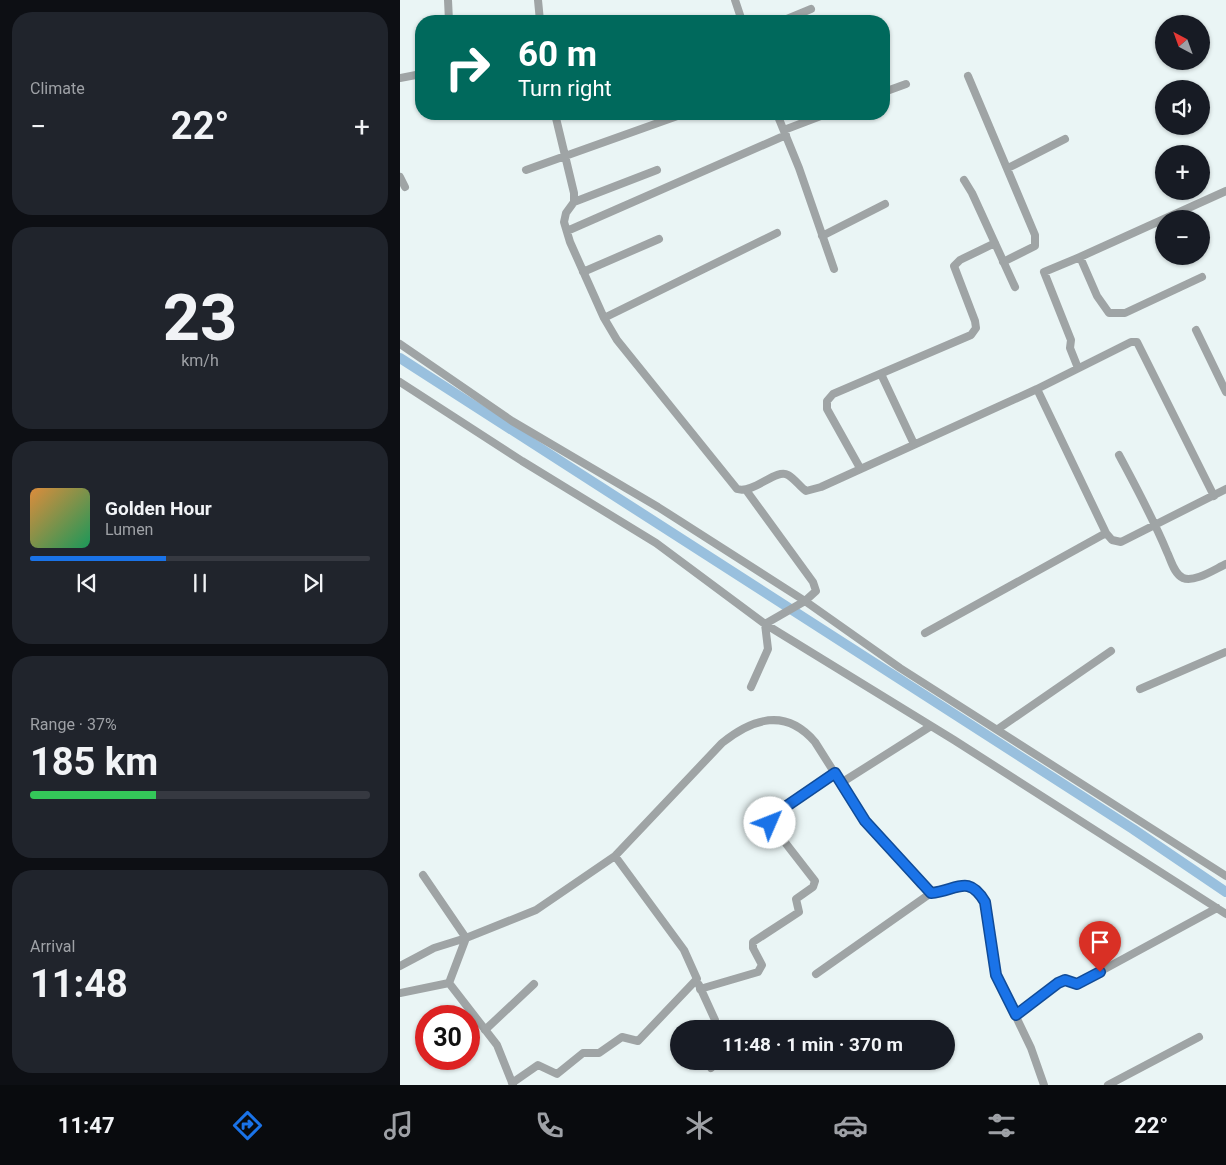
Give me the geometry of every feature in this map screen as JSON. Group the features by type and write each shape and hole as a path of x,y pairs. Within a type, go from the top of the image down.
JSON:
{"street":[{"path":"448,0 449,15"},
{"path":"538,0 539,15"},
{"path":"735,0 740,15"},
{"path":"796,15 810,9"},
{"path":"400,78 415,75"},
{"path":"968,76 1035,234 1035,246 1029,251 1003,262"},
{"path":"890,90 906,84"},
{"path":"557,120 574,193 574,202"},
{"path":"526,170 667,120"},
{"path":"780,120 834,269"},
{"path":"567,232 812,120"},
{"path":"1008,168 1064,139"},
{"path":"657,170 574,202 566,213 564,222 583,272 604,318 617,340 737,489 746,490 782,474 788,474 806,491 821,487 1037,389 1131,342 1137,342 1214,496"},
{"path":"400,177 405,187"},
{"path":"964,180 1015,287"},
{"path":"1184,210 1226,191"},
{"path":"822,236 885,204"},
{"path":"1078,368 1070,348 1071,340 1044,272 1155,223"},
{"path":"604,318 777,233"},
{"path":"583,272 659,239"},
{"path":"860,468 827,409 828,401 833,394 971,335 976,328 975,320 954,266 960,260 995,243"},
{"path":"1080,257 1097,296 1109,313 1125,313 1202,277"},
{"path":"1196,330 1226,392"},
{"path":"400,344 512,421 658,507 804,601 900,668 1226,876"},
{"path":"881,374 914,444"},
{"path":"400,382 522,462 656,543 768,622 1226,914"},
{"path":"1037,389 1106,533 1112,540 1121,542 1226,489"},
{"path":"1119,455 1156,525 1175,570 1181,577 1197,577 1226,564"},
{"path":"746,490 813,582 816,591 804,601 768,622"},
{"path":"925,633 1106,533"},
{"path":"751,687 768,649 768,622"},
{"path":"998,729 1111,650"},
{"path":"1140,689 1226,652"},
{"path":"400,966 434,948 466,938 536,910 615,856 722,743 736,731 755,723 771,720 788,721 805,730 865,821 931,893"},
{"path":"841,783 932,726"},
{"path":"700,989 758,972 762,965 753,948 753,942 799,912 796,899 813,887 815,881 770,823 771,818 835,773"},
{"path":"615,856 684,950 715,1020"},
{"path":"423,875 466,938"},
{"path":"816,974 931,893 941,892 959,885 970,885 979,892 985,902 996,975 1038,1064 1044,1085"},
{"path":"1016,1015 1058,983 1065,980 1077,984 1217,908"},
{"path":"448,983 466,938"},
{"path":"448,983 497,1045 512,1084 538,1065 557,1074 583,1053 599,1053 622,1037 638,1040 697,979"},
{"path":"400,993 448,983"},
{"path":"485,1030 534,984"},
{"path":"1108,1085 1198,1037"}],"waterway":[{"path":"400,358 1133,829 1226,892"}],"route":[{"path":"770,823 771,818 775,814 835,773 865,821 921,885 931,893 941,892 959,885 970,885 979,892 985,902 996,975 1016,1015 1058,983 1065,980 1071,984 1077,984 1100,972"}]}
